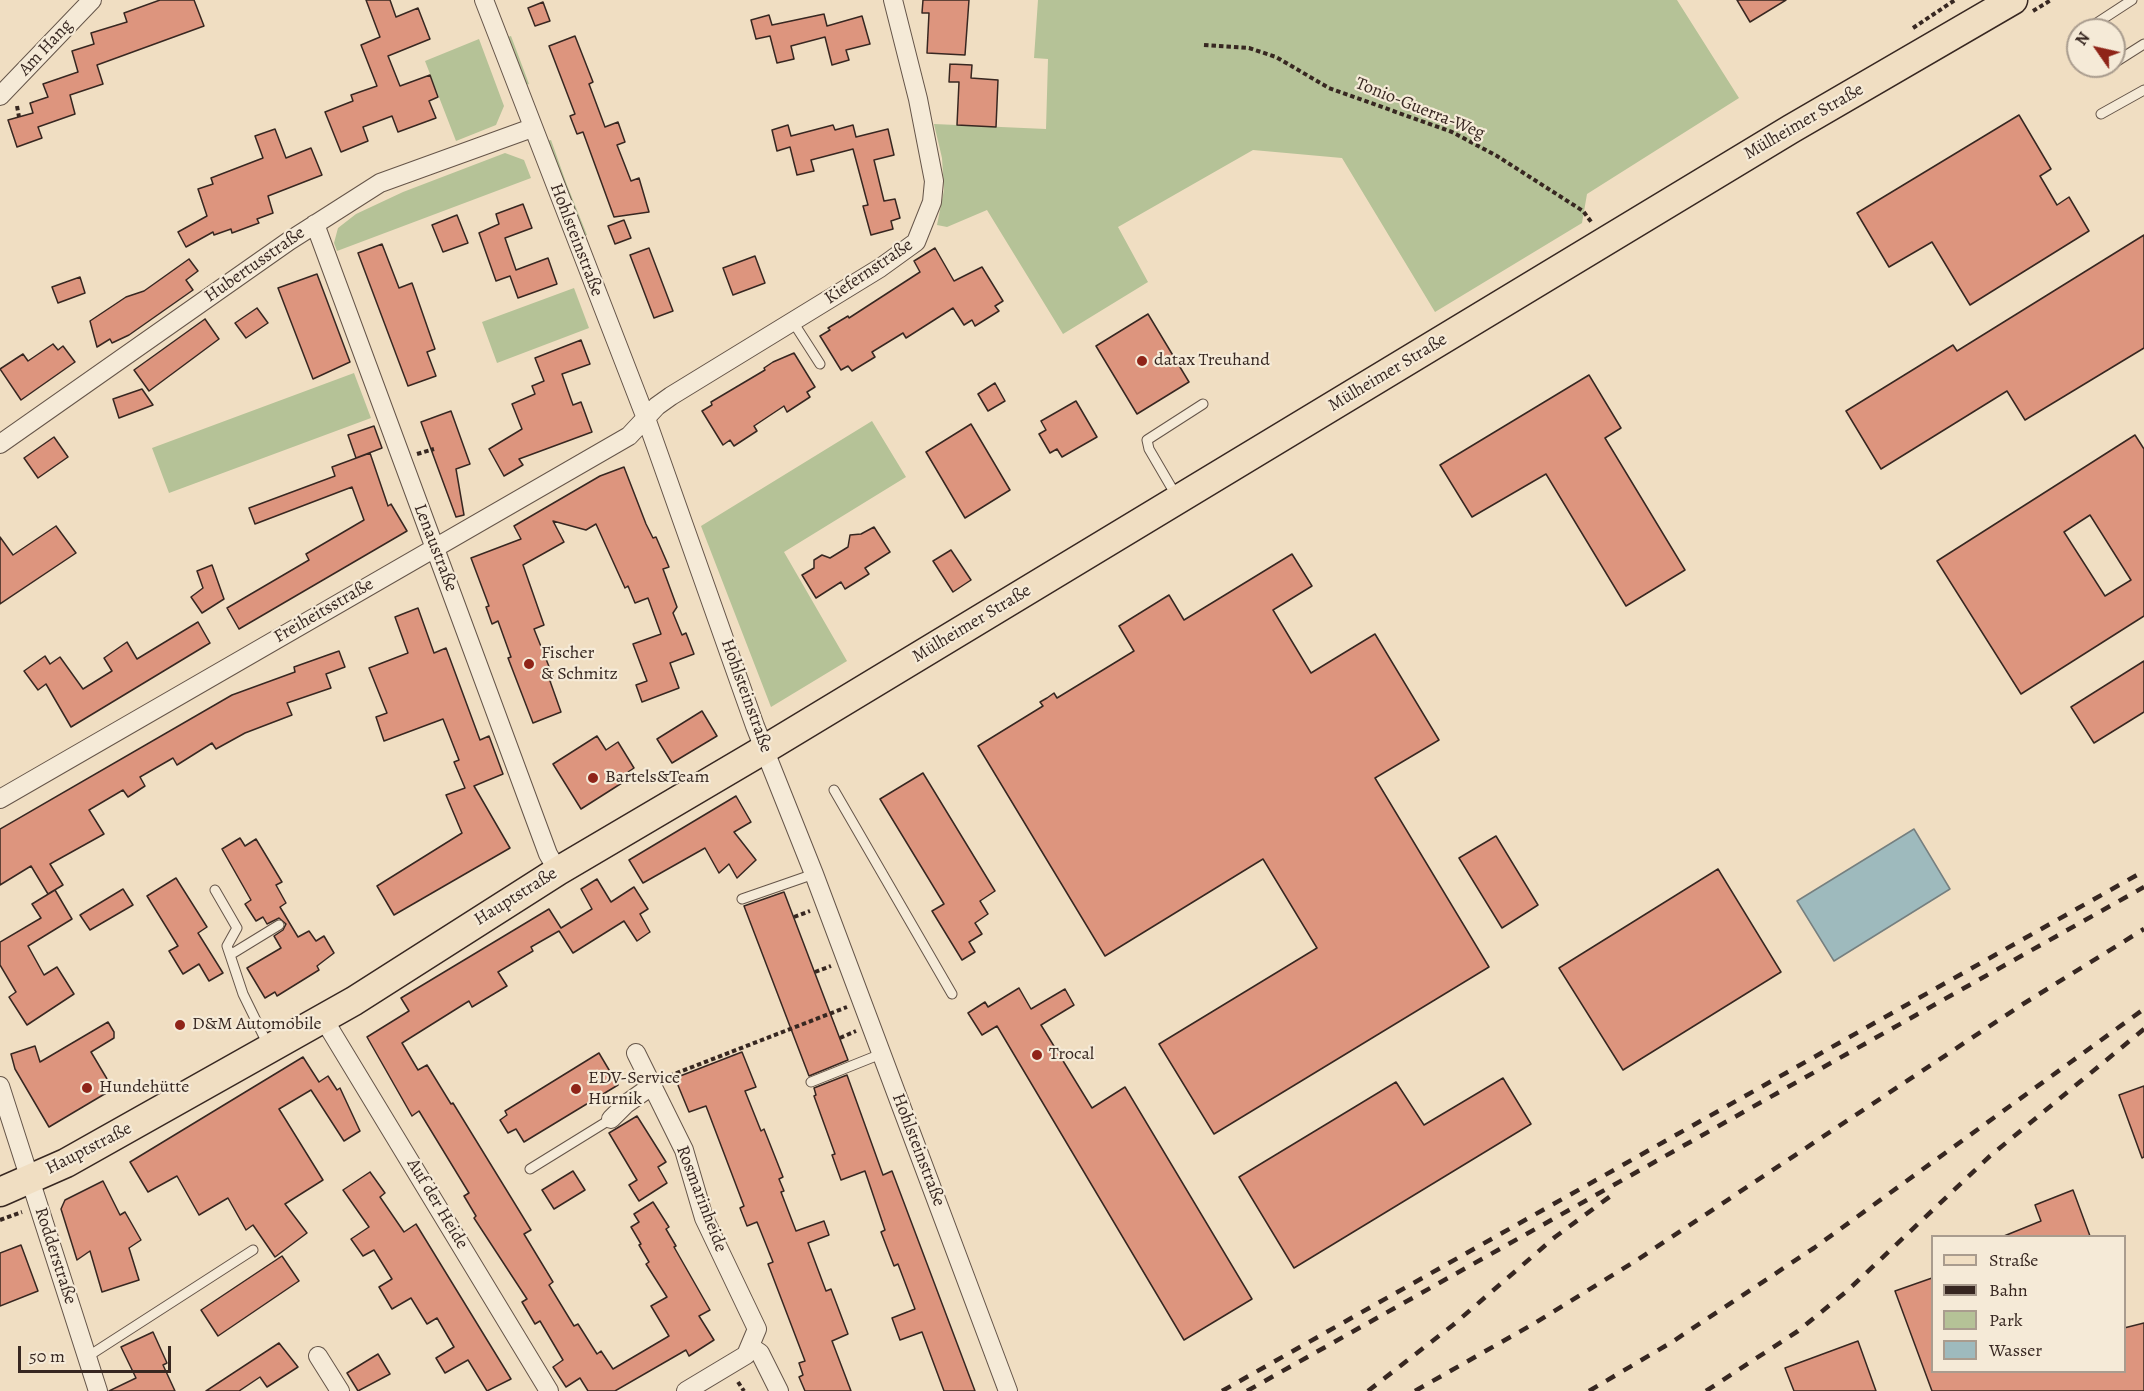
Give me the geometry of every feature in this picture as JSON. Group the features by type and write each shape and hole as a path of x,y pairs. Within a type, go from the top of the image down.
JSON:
{"main road":[{"name":"Mülheimer Straße","path":"765,749 1604,241 2013,0"},
{"name":"Hauptstraße","path":"0,1192 66,1163 270,1050 558,871 765,749"}],"street":[{"name":"Am Hang","path":"0,96 92,0"},
{"name":"Hohlsteinstraße","path":"484,0 647,421 765,749 1008,1391"},
{"name":"Kiefernstraße","path":"647,421 657,406 671,396 880,268 916,242 932,202 934,181 918,99 892,0"},
{"name":"Hubertusstraße","path":"0,444 315,224 380,183 532,128"},
{"name":"Lenaustraße","path":"315,224 548,854 558,871"},
{"name":"Freiheitsstraße","path":"0,799 630,436 647,421"},
{"name":"Auf der Heide","path":"323,1018 549,1391"},
{"name":"Rosmarinheide","path":"636,1053 684,1150 705,1218 757,1329 751,1347"},
{"path":"611,1119 626,1104 653,1085"},
{"name":"Rodderstraße","path":"0,1086 98,1391"},
{"path":"686,1391 746,1355 751,1347 760,1353 779,1391"},
{"path":"318,1356 340,1391"}],"lane":[{"path":"2104,18 2132,0"},
{"path":"2126,55 2144,44"},
{"path":"2101,114 2144,90"},
{"path":"793,322 820,364"},
{"path":"1178,500 1149,449 1147,440 1203,404"},
{"path":"834,790 952,994"},
{"path":"742,899 814,874"},
{"path":"215,890 237,928 227,946 243,994 270,1050"},
{"path":"230,955 279,925"},
{"path":"811,1082 881,1054"},
{"path":"530,1169 611,1119"},
{"path":"87,1357 253,1250"}],"path":[{"name":"Tonio-Guerra-Weg","path":"1204,45 1249,48 1276,57 1329,88 1464,138 1583,211 1604,241"},
{"path":"653,1085 862,1002"}],"green space":[{"path":"1038,0 1677,0 1739,98 1587,194 1582,223 1435,312 1342,158 1253,150 1118,227 1148,282 1063,334 987,210 947,227 937,225 944,190 942,158 934,124 1046,129 1048,59 1034,58"},
{"path":"511,36 529,84 522,86 504,38"},
{"path":"479,39 504,106 496,125 456,141 425,61"},
{"path":"551,140 587,235 580,237 544,142"},
{"path":"505,153 524,160 531,178 337,251 334,243 338,228 356,214 403,192"},
{"path":"574,288 589,328 497,363 482,322"},
{"path":"354,373 371,418 169,493 152,448"},
{"path":"872,421 906,477 784,552 847,661 771,707 701,526"}],"water":[{"path":"1914,829 1950,889 1834,961 1797,901"}],"building":[{"path":"160,0 194,0 204,26 97,65 103,84 70,95 75,114 38,127 42,138 17,147 8,120 33,113 30,103 48,97 43,84 78,72 72,51 94,44 91,33 127,22 124,13"},
{"path":"366,0 390,0 396,17 418,8 430,39 388,56 400,86 430,75 438,97 429,101 436,118 398,132 392,116 363,127 368,141 341,152 325,112 353,101 351,95 377,86 361,45 380,37"},
{"path":"923,0 969,0 965,55 927,53 929,13 922,13"},
{"path":"1737,0 1786,0 1750,22"},
{"path":"543,2 550,21 535,26 528,8"},
{"path":"824,14 827,26 862,16 870,44 846,50 849,60 832,65 825,37 791,46 794,59 777,63 770,36 756,39 751,20 769,15 772,25"},
{"path":"575,36 593,82 589,84 605,127 618,122 625,142 617,145 631,181 639,178 649,212 614,217 583,132 577,134 570,116 575,114 549,46"},
{"path":"950,64 972,65 971,78 998,80 996,127 957,125 959,82 949,82"},
{"path":"2019,115 2051,169 2040,176 2057,205 2069,197 2089,231 1970,305 1932,242 1889,267 1857,213"},
{"path":"788,125 791,136 833,125 835,130 853,125 856,137 888,129 894,155 874,160 884,201 895,199 900,218 891,221 893,229 871,235 863,206 868,205 853,149 811,160 814,171 797,175 790,147 777,151 772,130"},
{"path":"275,129 286,158 311,148 322,175 268,196 273,213 257,219 259,223 232,233 231,229 214,235 213,232 186,247 178,232 207,216 198,189 213,184 211,178 263,158 255,136"},
{"path":"523,204 532,228 505,238 516,270 548,258 557,284 518,298 510,276 496,281 479,233 499,224 496,214"},
{"path":"457,215 468,243 443,252 432,225"},
{"path":"624,220 631,238 615,244 608,226"},
{"path":"2144,235 2144,348 2025,420 2007,391 1881,469 1846,411 1953,345 1957,351"},
{"path":"382,244 399,288 412,283 435,349 427,352 436,376 408,386 358,253"},
{"path":"649,248 673,311 654,318 630,255"},
{"path":"935,248 954,281 982,267 1003,301 995,306 999,311 975,326 972,320 964,325 953,308 906,338 903,333 872,352 875,357 852,371 848,366 841,370 820,336 830,330 828,328 848,316 849,318 920,272 914,261"},
{"path":"755,256 765,283 733,295 723,268"},
{"path":"189,259 198,271 186,280 193,290 129,335 112,343 110,339 97,347 90,321 126,297 144,291"},
{"path":"317,274 350,362 313,379 278,288"},
{"path":"80,277 85,293 58,303 52,287"},
{"path":"257,308 268,323 246,338 235,323"},
{"name":"datax Treuhand","path":"1148,314 1189,382 1137,414 1096,346"},
{"path":"205,319 219,339 149,391 134,370"},
{"path":"581,340 590,364 562,374 573,405 581,402 592,432 519,459 523,465 504,476 489,449 522,429 512,404 535,394 532,386 544,381 535,358"},
{"path":"53,344 58,350 63,346 75,362 21,400 0,369 23,354 28,361"},
{"path":"794,353 815,387 807,392 810,397 787,412 784,406 754,426 757,431 734,446 730,440 723,445 702,411 712,405 711,402 765,370 764,368 773,362"},
{"path":"1589,375 1621,428 1605,438 1685,570 1626,606 1546,474 1472,517 1440,465"},
{"path":"995,383 1005,401 988,411 978,394"},
{"path":"142,389 153,405 119,418 113,399"},
{"path":"1076,401 1097,437 1062,457 1057,449 1050,453 1039,434 1046,430 1041,421"},
{"path":"451,411 470,464 456,469 464,515 456,517 421,422"},
{"path":"971,424 1010,490 965,518 926,452"},
{"path":"374,426 382,448 356,458 348,435"},
{"path":"2135,435 2144,449 2144,616 2021,694 1937,561","holes":["2090,515 2131,580 2105,596 2064,532"]},
{"path":"54,437 68,457 38,478 24,458"},
{"path":"370,453 388,506 391,504 407,531 239,629 227,608 309,560 306,554 364,520 352,487 255,524 249,508 335,476 332,467"},
{"path":"624,467 646,524 653,538 656,537 669,567 663,569 677,607 673,613 682,635 686,633 694,654 670,663 679,688 642,702 636,685 647,681 633,644 661,634 648,598 635,603 628,586 625,588 596,524 586,530 553,521 564,542 523,565 544,625 534,629 554,679 550,681 561,712 533,723 508,658 511,657 498,621 492,624 486,607 489,606 471,558 521,539 514,526 600,476"},
{"path":"56,526 76,553 0,604 0,537 13,555"},
{"path":"874,527 890,552 865,568 869,574 845,589 841,582 816,598 802,575 814,568 814,560 822,555 830,558 848,547 850,535 861,534"},
{"path":"951,550 971,580 953,592 933,561"},
{"path":"1292,554 1312,586 1273,610 1311,673 1375,634 1439,740 1375,778 1489,967 1214,1134 1159,1044 1317,948 1263,859 1105,956 978,746 1043,706 1040,702 1054,693 1057,698 1134,651 1119,626 1169,595 1184,620"},
{"path":"212,565 224,599 202,613 191,597 203,588 197,571"},
{"path":"418,608 434,653 446,648 480,740 489,736 503,774 474,786 510,848 394,915 377,886 462,833 446,795 465,788 454,762 459,760 443,719 384,741 376,717 387,713 369,668 408,653 395,617"},
{"path":"198,622 210,643 71,727 46,684 38,690 24,671 45,656 50,664 60,657 83,689 112,671 104,658 127,642 137,659"},
{"path":"339,651 345,667 326,674 331,688 287,703 292,715 245,733 216,749 212,743 177,765 173,758 140,777 145,786 128,797 123,790 89,810 104,834 50,864 63,885 48,894 31,866 0,885 0,829 232,695 295,672 294,667"},
{"path":"2144,661 2144,712 2094,743 2071,707"},
{"path":"702,711 717,736 672,763 657,739"},
{"name":"Bartels&Team","path":"597,736 606,750 618,742 634,768 622,776 625,781 581,809 553,764"},
{"path":"923,773 995,891 980,901 988,914 975,923 982,934 969,942 975,952 962,960 932,911 944,904 880,799"},
{"path":"736,796 751,822 734,832 756,860 737,878 729,864 719,873 705,848 643,883 629,860"},
{"path":"1496,836 1538,905 1502,928 1459,858"},
{"path":"240,838 245,846 256,839 282,882 276,885 286,903 280,907 298,937 309,931 316,941 324,936 334,953 317,966 319,970 277,996 275,992 265,998 247,968 281,948 274,936 283,930 286,924 279,918 267,924 263,917 256,921 245,904 251,900 222,849"},
{"path":"1718,869 1781,972 1623,1070 1559,968"},
{"path":"176,878 207,927 198,933 223,973 209,981 199,964 183,974 169,951 178,946 147,896"},
{"path":"597,879 611,902 634,887 648,909 640,914 650,932 637,941 624,921 573,953 559,931 531,947 533,951 498,972 507,986 472,1007 469,1001 402,1043 418,1070 427,1065 451,1104 453,1103 531,1230 524,1234 553,1282 549,1285 574,1326 578,1324 597,1354 601,1351 613,1369 669,1336 651,1306 667,1297 646,1264 649,1262 631,1227 639,1222 634,1214 653,1202 669,1227 666,1229 676,1246 674,1247 710,1310 699,1316 714,1340 689,1356 686,1350 615,1391 588,1391 580,1378 566,1387 553,1367 563,1360 540,1321 535,1324 522,1302 527,1299 474,1218 476,1216 464,1196 469,1193 419,1111 412,1116 367,1037 409,1011 401,998 549,909 561,928 592,909 581,889"},
{"path":"123,889 133,905 90,930 80,915"},
{"path":"55,890 72,919 28,946 44,975 57,967 74,994 27,1025 9,997 16,992 0,965 0,942 41,918 32,904"},
{"path":"784,892 848,1060 809,1076 744,906"},
{"path":"1019,988 1031,1009 1065,989 1074,1005 1041,1025 1092,1108 1125,1087 1252,1299 1184,1340 997,1026 982,1035 968,1013 985,1002 988,1007"},
{"path":"108,1022 114,1032 114,1038 91,1052 113,1089 49,1127 15,1069 11,1054 35,1046 40,1062"},
{"path":"742,1052 756,1087 745,1091 761,1131 764,1129 783,1177 779,1179 784,1191 781,1192 796,1231 824,1221 829,1235 808,1243 826,1291 831,1289 848,1334 832,1341 851,1391 805,1391 799,1377 803,1375 799,1363 805,1361 768,1264 773,1262 757,1222 747,1226 740,1208 744,1206 706,1106 689,1112 675,1078"},
{"path":"599,1053 618,1085 524,1142 516,1129 508,1133 500,1120 507,1115 505,1111"},
{"path":"303,1057 319,1082 328,1076 337,1090 340,1088 360,1131 344,1141 311,1090 279,1109 323,1180 285,1204 307,1233 275,1257 253,1225 246,1230 228,1198 199,1215 177,1176 148,1192 130,1162"},
{"path":"847,1075 883,1175 892,1171 975,1391 944,1391 922,1332 900,1340 892,1318 915,1309 898,1264 894,1266 881,1232 885,1230 865,1171 841,1180 832,1155 835,1154 814,1096 816,1095 814,1088"},
{"path":"1503,1078 1531,1124 1294,1268 1239,1177 1396,1082 1424,1125"},
{"path":"2144,1086 2144,1157 2142,1158 2119,1095"},
{"path":"637,1116 666,1162 658,1167 667,1183 639,1201 629,1185 637,1180 609,1133"},
{"path":"573,1171 585,1190 554,1209 542,1190"},
{"path":"370,1172 385,1193 380,1197 404,1232 416,1224 511,1379 487,1391 468,1360 445,1373 436,1358 454,1347 437,1318 427,1324 411,1298 392,1309 379,1287 392,1279 374,1250 363,1256 351,1239 369,1227 343,1190"},
{"path":"103,1181 120,1215 125,1212 141,1240 129,1248 139,1280 102,1292 90,1251 77,1260 61,1209 65,1200"},
{"path":"2073,1190 2090,1235 2006,1235 2041,1221 2035,1205"},
{"path":"21,1245 38,1291 0,1306 0,1253"},
{"path":"282,1256 299,1281 218,1336 201,1310"},
{"path":"1931,1278 1931,1373 2126,1373 2126,1328 2144,1323 2144,1391 1932,1391 1895,1291"},
{"path":"153,1332 167,1363 163,1365 175,1391 109,1391 136,1378 121,1347"},
{"path":"1858,1341 1876,1391 1794,1391 1785,1368"},
{"path":"279,1343 298,1367 267,1387 260,1377 239,1391 206,1391"},
{"path":"378,1354 390,1374 358,1391 347,1373"}],"railway":[{"path":"1222,1391 2144,871"},
{"path":"1247,1391 2144,887"},
{"path":"1415,1391 1535,1323 1634,1262 2023,1004 2144,929"},
{"path":"1589,1391 1672,1342 1814,1248 2144,1009"},
{"path":"1706,1391 1798,1331 1847,1291 1990,1156 2144,1029"},
{"path":"1368,1391 1453,1325 1555,1237 1616,1192"}],"place":[{"name":"datax Treuhand","path":"1142,361"},
{"name":"Fischer & Schmitz","path":"529,664"},
{"name":"Bartels&Team","path":"593,778"},
{"name":"D&M Automobile","path":"180,1025"},
{"name":"Trocal","path":"1037,1055"},
{"name":"Hundehütte","path":"87,1088"},
{"name":"EDV-Service Hurnik","path":"576,1089"}]}
